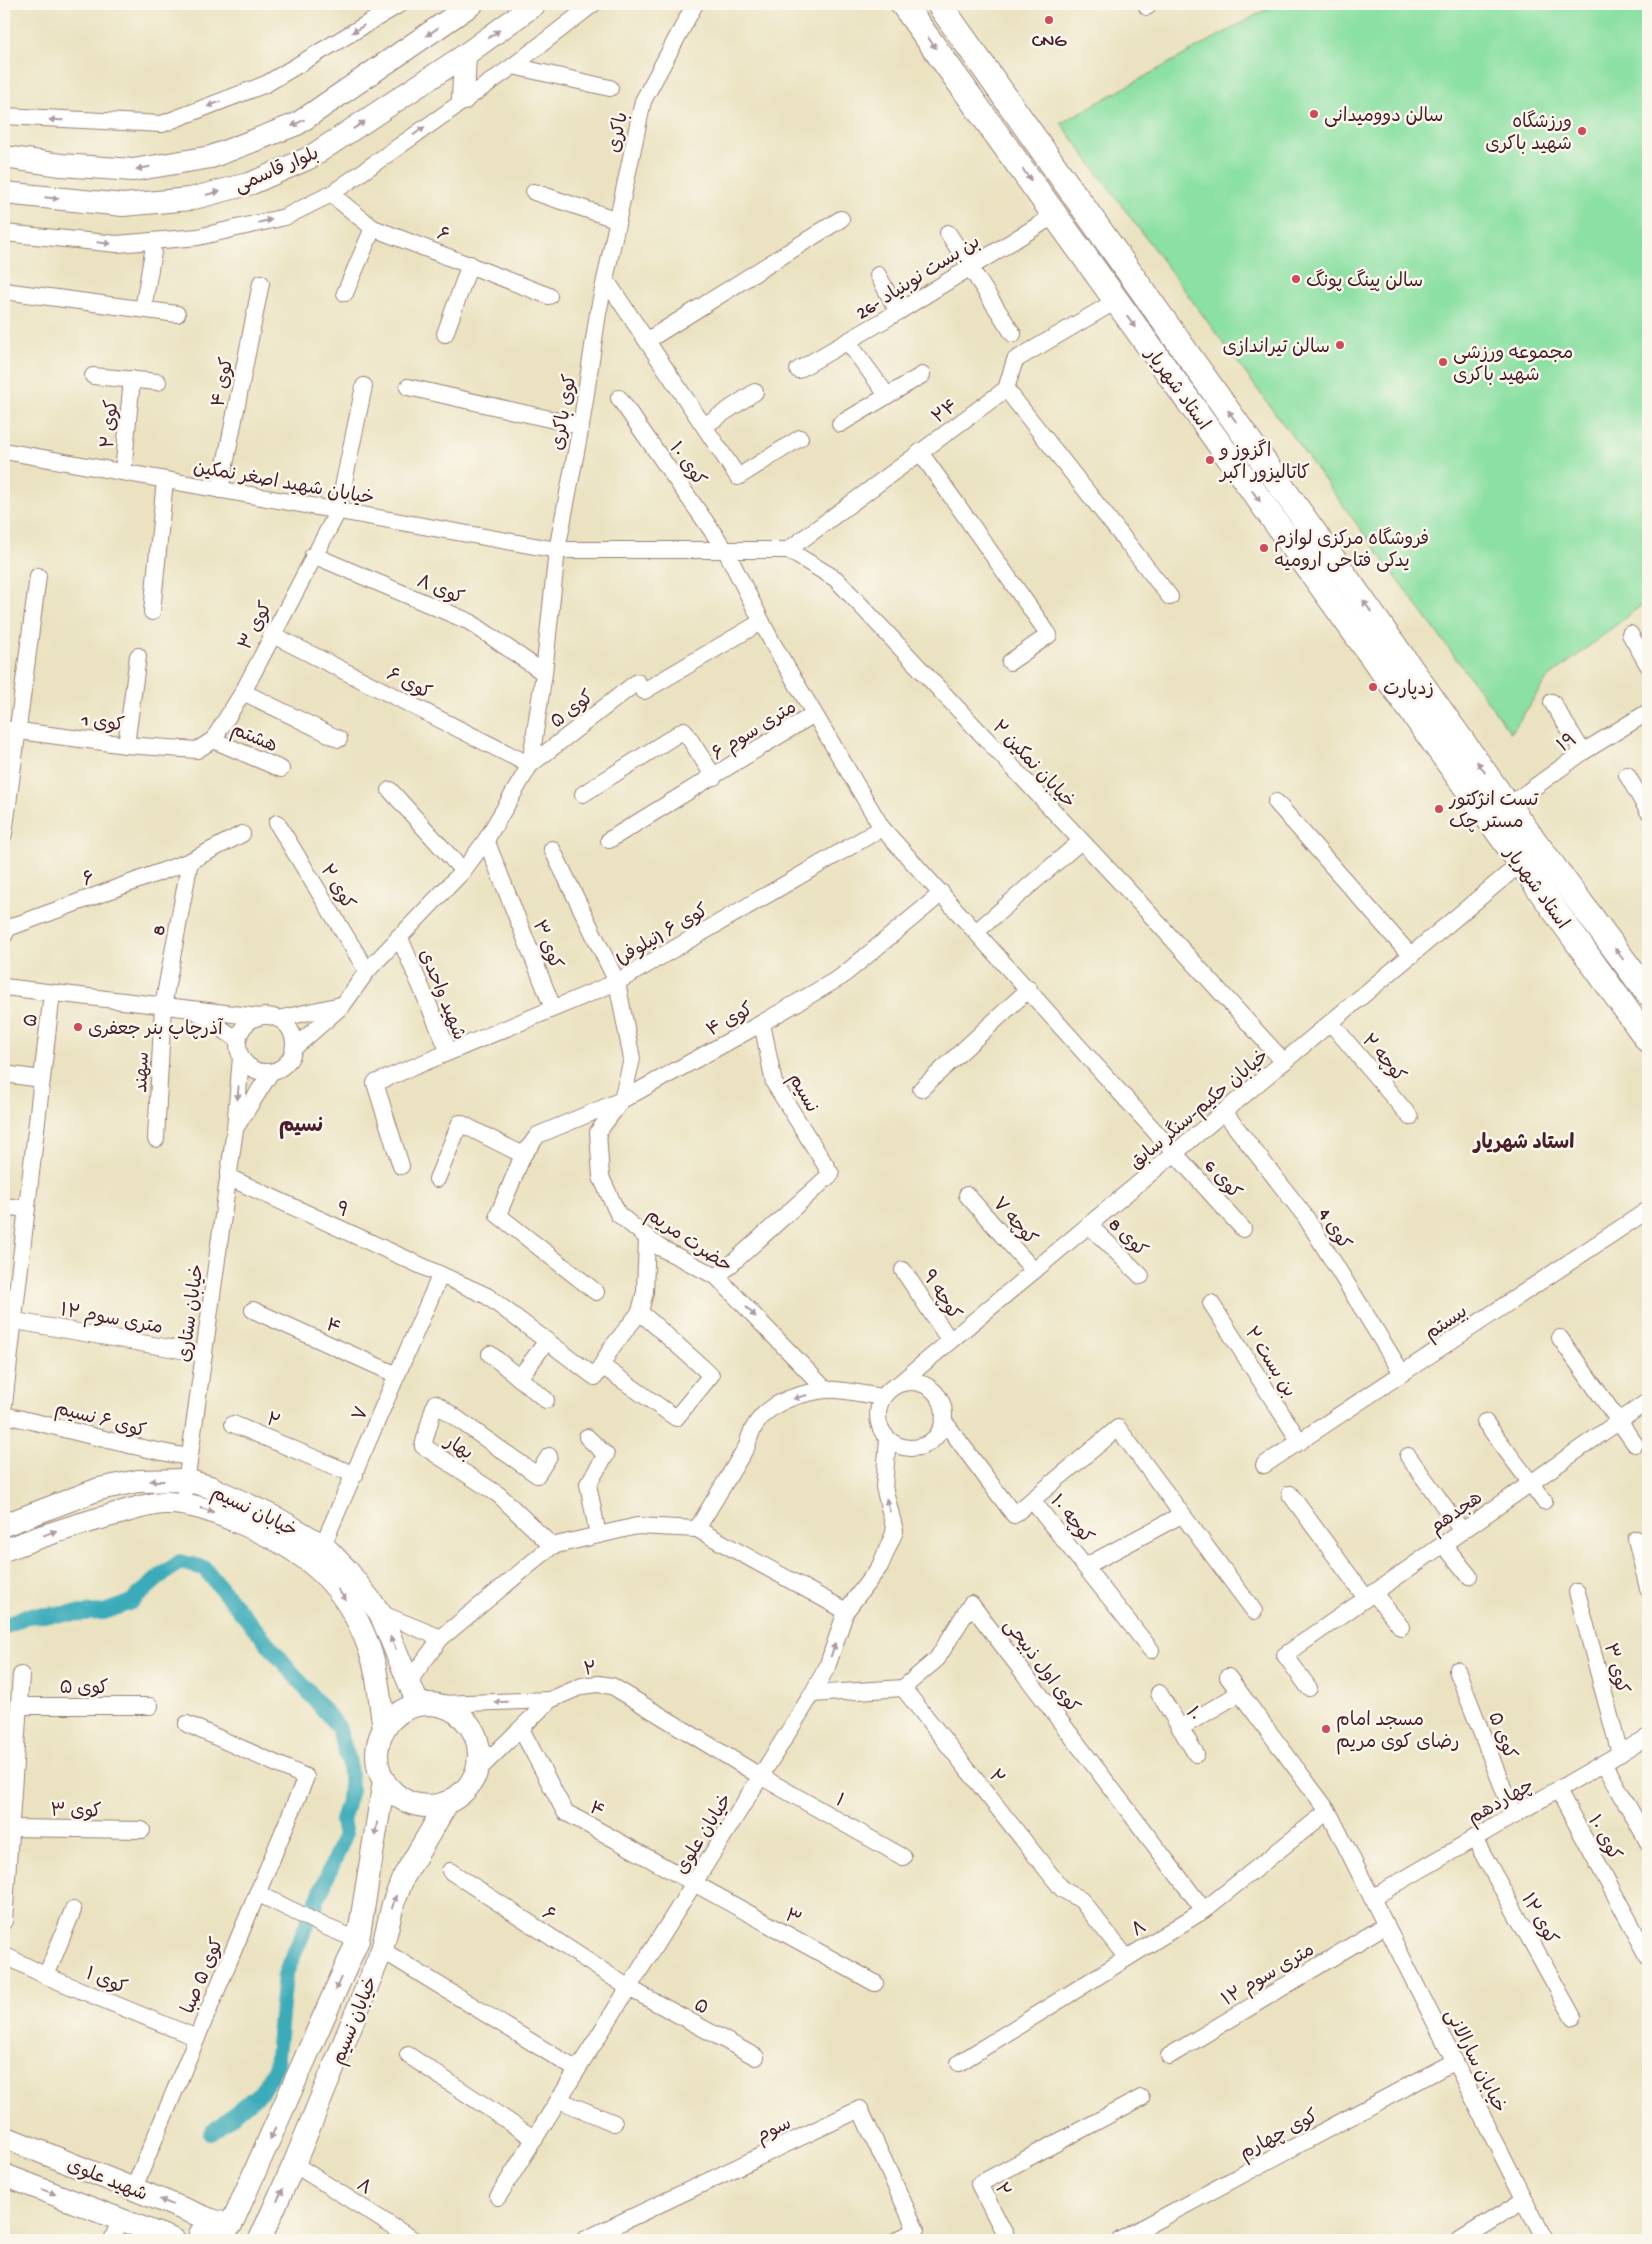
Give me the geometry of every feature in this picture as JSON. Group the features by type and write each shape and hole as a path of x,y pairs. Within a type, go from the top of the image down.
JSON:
{"main road":[{"name":"بلوار قاسمی","path":"4,157 61,165 133,170 211,157 297,124 472,4"},
{"name":"بلوار قاسمی","path":"4,193 123,205 190,199 252,183 309,158 465,55 535,4"},
{"name":"استاد شهریار","path":"903,4 1648,1040"},
{"name":"استاد شهریار","path":"939,4 1508,806 1648,993"},
{"path":"463,99 465,55"},
{"path":"1367,650 1388,635"},
{"path":"1393,687 1414,672"},
{"name":"خیابان نسیم","path":"4,1525 99,1489 138,1480 186,1480 210,1486 276,1518 318,1555 327,1575 352,1609 373,1661 384,1727"},
{"name":"خیابان نسیم","path":"4,1550 63,1528 140,1507 183,1503 210,1510 318,1555 347,1570 380,1613 410,1682 429,1704"},
{"path":"429,1704 459,1714 473,1730 479,1750 476,1772 465,1790 448,1802 430,1806 412,1803 396,1795 384,1781 377,1764 377,1745 384,1727 399,1712 429,1704"},
{"name":"خیابان نسیم","path":"199,2240 200,2234 221,2223 358,1940 384,1781"},
{"name":"خیابان نسیم","path":"260,2240 294,2164 382,1950 393,1904 403,1878 448,1802"},
{"name":"شهید علوی","path":"4,2137 260,2240"},
{"name":"شهید علوی","path":"4,2175 121,2218 174,2240"}],"street":[{"path":"4,116 162,124 266,84 400,4"},
{"path":"4,233 117,244 198,237 285,217 331,194 463,99 513,66 593,4"},
{"name":"باکری","path":"606,280 644,101 695,4"},
{"path":"513,66 610,88"},
{"path":"534,192 618,220"},
{"name":"۶","path":"331,194 373,228 549,296"},
{"name":"26- بن بست نوبنیاد","path":"798,370 898,312 1055,215"},
{"path":"648,340 840,220"},
{"path":"345,293 373,228"},
{"path":"948,233 968,268 1013,334"},
{"path":"143,310 153,252"},
{"path":"445,334 470,264"},
{"path":"878,275 898,312"},
{"path":"606,280 738,476 800,438"},
{"name":"کوی باکری","path":"530,765 544,673 557,550 606,280"},
{"name":"کوی ۴","path":"220,490 261,283"},
{"path":"4,292 177,314"},
{"path":"1116,301 1015,360 1006,389 1170,597"},
{"path":"848,342 887,395"},
{"path":"840,424 922,375"},
{"path":"92,376 158,382"},
{"name":"کوی ۲","path":"123,472 132,379"},
{"path":"338,511 364,386"},
{"path":"408,387 580,426"},
{"name":"۲۴","path":"788,550 1006,389"},
{"path":"704,426 755,392"},
{"name":"کوی ۱۰","path":"619,398 726,551 761,622 882,828 942,893"},
{"name":"خیابان شهید اصغر نمکین","path":"4,451 557,550 726,551"},
{"path":"920,452 1049,635 1010,662"},
{"path":"152,612 165,480"},
{"name":"کوی ۳","path":"197,750 213,740 243,692 271,634 338,511"},
{"path":"726,551 788,550"},
{"name":"خیابان نمکین ۲","path":"788,550 836,580 1081,841 1284,1062"},
{"name":"کوی ۸","path":"313,555 470,622 544,673"},
{"path":"4,834 12,730 38,576"},
{"name":"کوی ۵","path":"530,765 641,687 761,622"},
{"name":"کوی ۶","path":"271,634 530,765"},
{"path":"1630,634 1648,665"},
{"path":"126,745 138,656"},
{"path":"243,692 339,739"},
{"path":"1552,702 1583,752"},
{"name":"۱۹","path":"1508,806 1583,752 1648,712"},
{"name":"۶ متری سوم","path":"609,840 814,714"},
{"name":"کوی 1","path":"12,730 126,745 197,750"},
{"path":"583,794 684,730 714,777"},
{"name":"هشتم","path":"213,740 281,769"},
{"path":"235,1129 271,1072 286,1063 294,1048 343,1005 368,971 399,936 463,871 486,840 530,765"},
{"path":"1627,775 1648,811"},
{"path":"390,790 463,871"},
{"path":"1276,802 1411,956"},
{"name":"کوی ۲","path":"277,823 368,971"},
{"name":"کوی ۶ (نیلوفر)","path":"449,1052 618,982 882,828"},
{"name":"۶","path":"4,936 8,928 190,861 242,834"},
{"name":"کوی ۳","path":"486,840 554,1008"},
{"path":"976,931 1081,841"},
{"path":"552,850 618,982 632,1059 622,1100"},
{"name":"8","path":"163,1006 190,861"},
{"name":"خیابان حکیم-سنگر سابق","path":"900,1383 1521,863"},
{"name":"کوی ۴","path":"596,1292 498,1215 523,1155 538,1135 622,1100 762,1023 840,977 942,893"},
{"name":"کوی 6","path":"942,893 1243,1229"},
{"name":"شهید واحدی","path":"399,936 449,1052 375,1082 401,1166"},
{"path":"4,987 195,1011 259,1017 269,1016 278,1019 291,1031 294,1048"},
{"path":"921,1090 1029,989"},
{"name":"۵","path":"4,1404 9,1320 26,1209 52,993"},
{"path":"278,1019 343,1005"},
{"name":"سهند","path":"156,1140 163,1006"},
{"path":"195,1011 238,1040"},
{"path":"259,1017 245,1025 238,1040 241,1057 254,1069 271,1072"},
{"name":"نسیم","path":"717,1278 831,1174 774,1083 762,1023"},
{"name":"کوچه ۲","path":"1331,1023 1410,1117"},
{"name":"خیابان ستاری","path":"183,1503 235,1129 241,1057"},
{"path":"4,1074 42,1079"},
{"name":"حضرت مریم","path":"622,1100 598,1132 601,1177 618,1214 659,1247 717,1278 826,1390"},
{"name":"کوی 4","path":"1224,1112 1305,1216 1402,1373"},
{"path":"437,1179 460,1123 523,1155"},
{"name":"۹","path":"228,1177 487,1296 595,1377 602,1366"},
{"name":"کوچه ۷","path":"967,1195 1034,1271"},
{"path":"4,1206 26,1209"},
{"name":"بیستم","path":"1264,1465 1648,1210"},
{"name":"کوی 8","path":"1089,1225 1141,1276"},
{"path":"640,1312 711,1375 676,1418 602,1366 612,1347 640,1312 644,1292 647,1237"},
{"name":"کوچه ۹","path":"903,1270 950,1341"},
{"name":"۷","path":"318,1555 440,1276"},
{"name":"بن بست ۲","path":"1212,1302 1300,1442"},
{"name":"۴","path":"254,1310 397,1375"},
{"name":"۱۲ متری سوم","path":"9,1320 204,1354"},
{"path":"1560,1338 1620,1420 1635,1444"},
{"path":"519,1378 548,1341"},
{"path":"490,1354 546,1400"},
{"path":"912,1381 923,1383 933,1389 941,1398 944,1409 944,1421 935,1439 921,1447 906,1448 888,1439 881,1430 878,1418 882,1397 890,1388 900,1383 912,1381"},
{"path":"697,1529 747,1446 750,1431 757,1420 769,1409 784,1401 826,1390 882,1397"},
{"name":"هجدهم","path":"1309,1688 1285,1655 1648,1401"},
{"name":"بهار","path":"549,1456 537,1475 435,1403 422,1446 499,1494 552,1546"},
{"name":"کوی ۶ نسیم","path":"4,1415 56,1426 139,1449 189,1457"},
{"name":"کوچه ۱۰","path":"944,1421 1014,1516 1032,1500 1151,1650"},
{"path":"1485,1422 1544,1501"},
{"name":"۲","path":"233,1424 354,1475"},
{"path":"1032,1500 1118,1428 1254,1611"},
{"path":"587,1437 606,1455 588,1484 598,1535"},
{"name":"خیابان علوی","path":"498,2197 812,1694 827,1667 846,1611 880,1566 895,1531 884,1487 888,1439"},
{"path":"1408,1456 1462,1531"},
{"path":"1290,1494 1370,1595 1401,1627"},
{"path":"1086,1566 1183,1514"},
{"path":"410,1682 441,1638 552,1546 637,1526 697,1529 846,1611"},
{"path":"1636,1539 1648,1588"},
{"path":"1443,1544 1469,1576"},
{"name":"کوی ۳","path":"1577,1592 1620,1754"},
{"name":"کوی اول ذبیحی","path":"903,1688 937,1659 971,1604 1204,1910"},
{"path":"380,1613 441,1638"},
{"name":"کوی ۵","path":"1457,1670 1514,1816"},
{"path":"4,1921 21,1675"},
{"name":"خیابان سارالانی","path":"1228,1677 1328,1810 1544,2240"},
{"name":"۲","path":"476,1772 550,1700 582,1686 598,1684 612,1686 760,1776"},
{"path":"812,1694 903,1688"},
{"name":"۲","path":"903,1688 1062,1889 1081,1900 1127,1958"},
{"name":"۱۰","path":"1159,1693 1196,1754"},
{"path":"1180,1728 1240,1693"},
{"name":"۲","path":"429,1704 550,1700"},
{"name":"کوی ۵","path":"19,1706 150,1706"},
{"name":"کوی ۵ صبا","path":"134,2188 306,1777 187,1724"},
{"name":"۴","path":"521,1729 565,1812 693,1885"},
{"name":"چهاردهم","path":"1372,1898 1648,1737"},
{"path":"1604,1763 1648,1842"},
{"name":"۱","path":"760,1776 903,1857"},
{"name":"کوی ۱۰","path":"1558,1790 1648,1956"},
{"name":"۸","path":"959,2063 1204,1910 1328,1810"},
{"name":"کوی ۳","path":"10,1828 142,1830"},
{"name":"کوی ۱۲","path":"1474,1838 1573,2017"},
{"name":"۶","path":"450,1871 629,1988"},
{"name":"۳","path":"693,1885 876,1983"},
{"path":"257,1893 326,1927 358,1940"},
{"path":"46,1976 73,1910"},
{"name":"۱۲ متری سوم","path":"1169,2056 1386,1925"},
{"path":"382,1950 578,2070"},
{"name":"کوی ۱","path":"4,1955 46,1976 197,2038"},
{"name":"۵","path":"629,1988 756,2057"},
{"path":"408,2055 534,2139"},
{"name":"کوی چهارم","path":"1120,2240 1455,2061"},
{"name":"۲","path":"1008,2240 978,2184 1141,2098"},
{"path":"559,2100 614,2123"},
{"name":"سوم","path":"584,2240 860,2109 916,2230 897,2240"},
{"name":"۸","path":"294,2164 414,2240"},
{"path":"1460,2240 1524,2200"},
{"path":"112,2240 121,2218"}],"green space":[{"name":"مجموعه ورزشی شهید باکری","path":"1276,4 1648,4 1648,600 1547,679 1511,733 1061,123"}],"waterway":[{"path":"4,1627 26,1616 104,1612 131,1602 180,1562 204,1568 338,1727 349,1762 351,1790 342,1821 345,1835 285,1975 276,2066 261,2092 211,2133"}],"place":[{"name":"CNG","path":"1049,20"},
{"name":"سالن دوومیدانی","path":"1314,114"},
{"name":"ورزشگاه شهید باکری","path":"1582,131"},
{"name":"سالن پینگ پونگ","path":"1296,279"},
{"name":"سالن تیراندازی","path":"1340,345"},
{"name":"مجموعه ورزشی شهید باکری","path":"1443,362"},
{"name":"اگزوز و کاتالیزور اکبر","path":"1210,460"},
{"name":"فروشگاه مرکزی لوازم یدکی فتاحی ارومیه","path":"1264,548"},
{"name":"زدپارت","path":"1373,687"},
{"name":"تست انژکتور مستر چک","path":"1439,809"},
{"name":"آذرچاپ بنر جعفری","path":"78,1027"},
{"name":"مسجد امام رضای کوی مریم","path":"1326,1729"}],"district":[{"name":"نسیم","path":"301,1124"},
{"name":"استاد شهریار","path":"1524,1141"}]}
